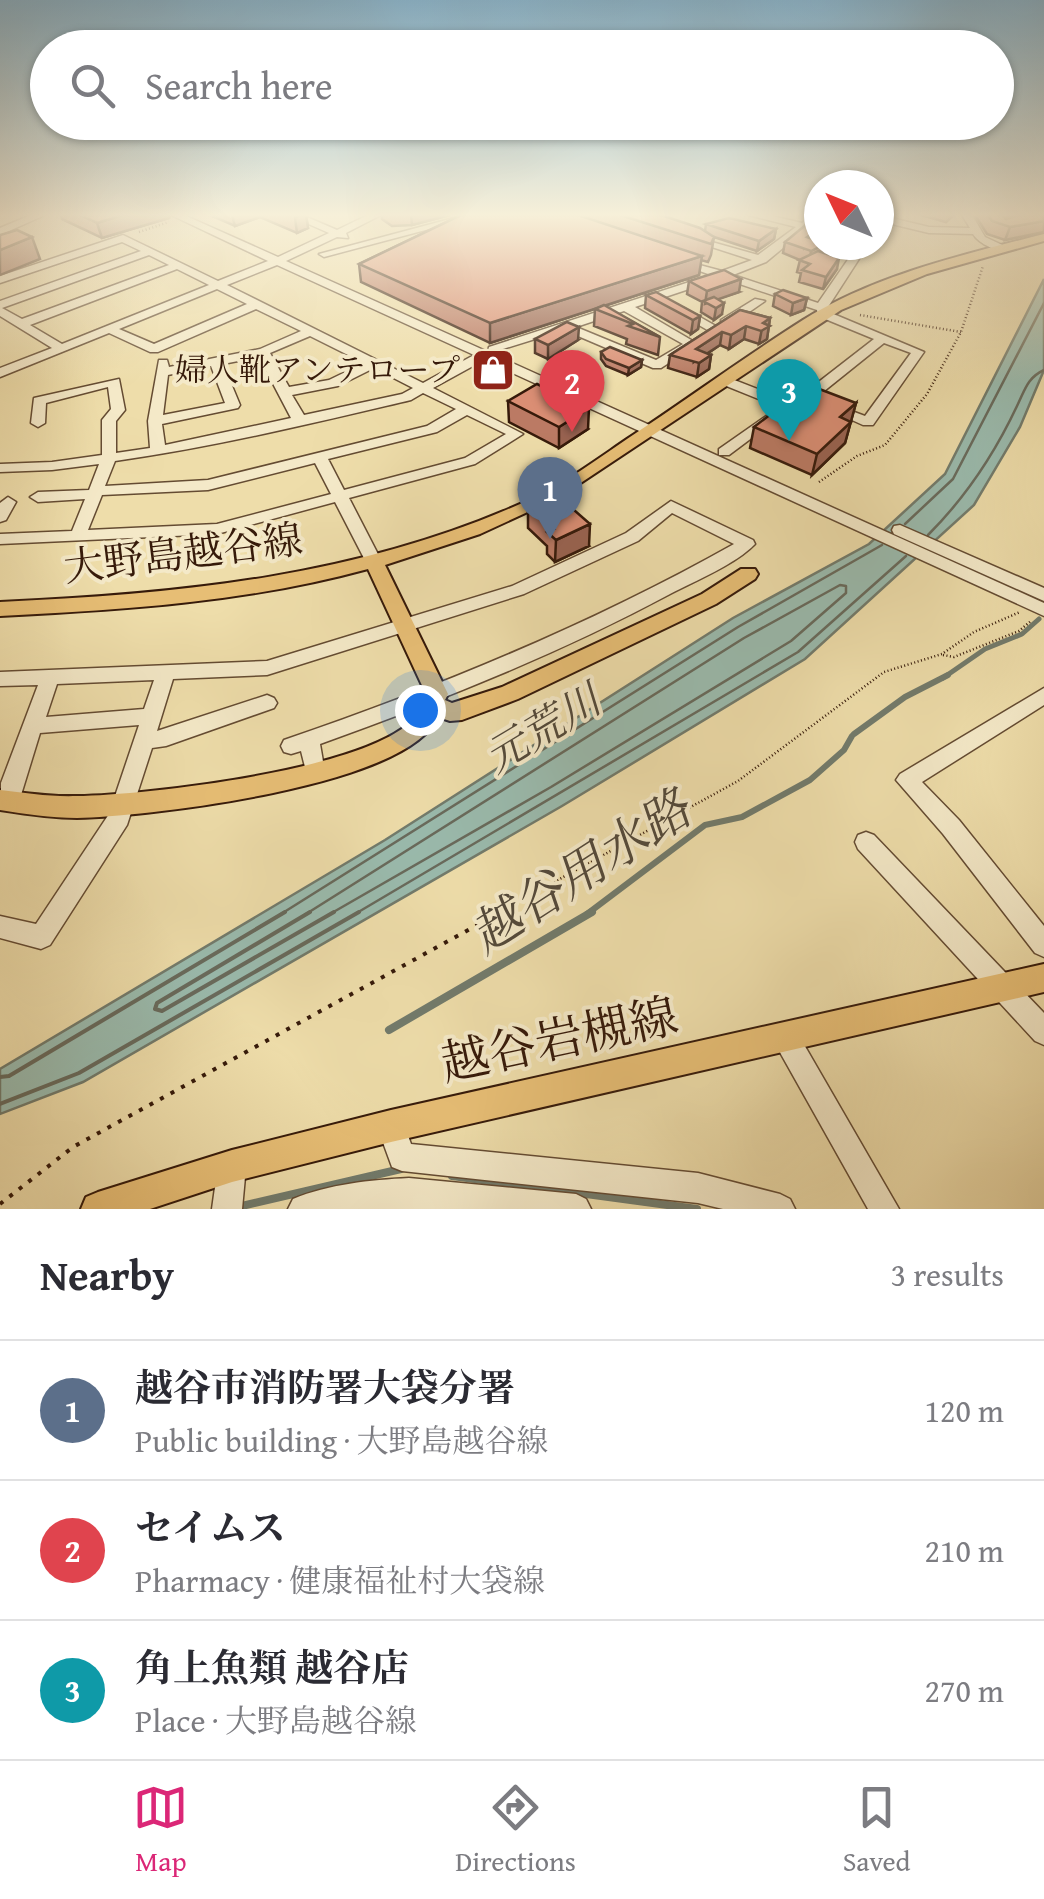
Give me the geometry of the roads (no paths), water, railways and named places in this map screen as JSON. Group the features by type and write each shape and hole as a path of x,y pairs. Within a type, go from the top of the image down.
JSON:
{"main road":[{"name":"大野島越谷線","path":"0,609 186,599 300,580 374,562 538,501 656,427 823,311 894,281 928,271"},
{"path":"374,562 437,700 450,712 510,693 710,598 748,574"},
{"path":"4,801 74,808 264,786 369,755 407,737 424,724 437,700"},
{"name":"越谷岩槻線","path":"98,1209 229,1190 391,1126 1044,978"}],"street":[{"path":"0,280 25,271"},
{"path":"0,308 94,271"},
{"path":"21,324 161,271"},
{"path":"0,539 217,529 470,462 516,434 191,271"},
{"path":"0,373 252,271"},
{"path":"310,271 656,427 815,492"},
{"path":"721,271 853,320 918,352 868,422 807,398"},
{"path":"725,271 730,274"},
{"path":"0,468 158,451 406,397 488,352 736,271"},
{"path":"823,311 847,271"},
{"path":"84,275 111,290"},
{"path":"657,297 715,329"},
{"path":"564,326 657,365 759,301"},
{"path":"154,349 258,304"},
{"path":"626,307 692,344"},
{"path":"0,308 62,349"},
{"path":"605,314 619,322"},
{"path":"853,320 872,318"},
{"path":"110,329 163,354 155,421 158,451"},
{"path":"163,372 263,352 311,331"},
{"path":"724,452 786,405 807,398 883,338"},
{"path":"660,347 674,355"},
{"path":"263,352 300,421"},
{"path":"155,421 232,405 216,362"},
{"path":"285,392 333,383 374,362"},
{"path":"724,380 786,405"},
{"path":"38,423 39,401 114,382 118,410 109,420 109,458 78,535"},
{"path":"38,497 208,486 432,429 467,409"},
{"path":"656,427 815,492 1008,586 1038,606"},
{"path":"320,458 374,562"},
{"path":"0,679 267,668 518,590 632,536 672,506 746,544 650,598 437,700 300,742 315,773"},
{"path":"0,927 41,937 124,804 166,672"},
{"path":"4,801 50,677"},
{"path":"1044,696 907,780 951,827 1044,945"},
{"path":"144,741 166,738 266,704"},
{"path":"32,726 151,716"},
{"path":"866,842 1044,1032"},
{"path":"786,1038 884,1209"},
{"path":"391,1126 402,1157 698,1188 780,1209"},
{"path":"303,1209 368,1194 409,1193 576,1209"}],"water":[{"path":"1044,279 1044,370 1020,427 974,505 805,659 562,806 83,1082 0,1114 0,1069 385,840 733,618 869,544 945,474"}],"waterway":[{"name":"越谷用水路","path":"945,676 985,649 1022,634 1039,619"},
{"name":"越谷用水路","path":"854,734 905,697 945,676"},
{"name":"越谷用水路","path":"587,914 705,825 742,817 810,780 844,750 852,736"},
{"name":"越谷用水路","path":"389,1030 592,912"},
{"path":"229,1209 401,1169"},
{"path":"452,1176 697,1209"}],"place":[{"name":"婦人靴アンテロープ","path":"493,370"},
{"name":"セイムス","path":"572,432"},
{"name":"角上魚類 越谷店","path":"789,441"},
{"name":"越谷市消防署大袋分署","path":"550,539"}],"water label":[{"name":"元荒川","path":"542,728"}]}
